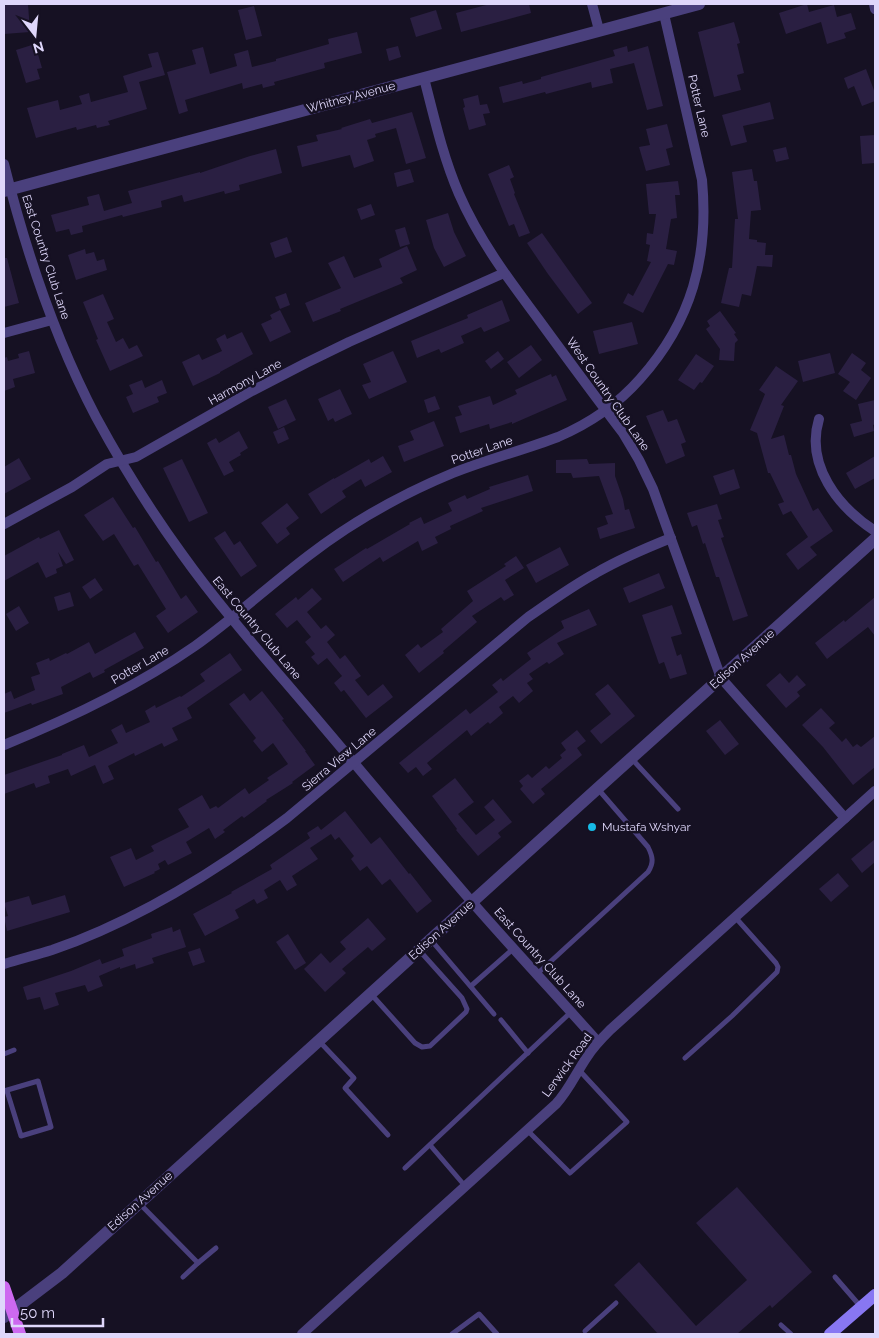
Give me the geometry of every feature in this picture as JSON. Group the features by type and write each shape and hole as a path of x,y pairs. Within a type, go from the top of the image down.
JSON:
{"main road":[{"path":"4,1287 8,1314 20,1334"},
{"path":"830,1334 875,1295"}],"street":[{"path":"592,4 600,30"},
{"name":"Whitney Avenue","path":"7,191 699,4"},
{"path":"874,4 875,9"},
{"name":"Potter Lane","path":"4,745 84,710 138,682 179,657 232,618 308,556 373,513 412,491 453,473 559,436 582,425 605,410 638,381 655,362 681,319 691,296 703,247 704,205 702,180 664,14"},
{"name":"West Country Club Lane","path":"424,78 439,140 459,194 472,221 504,273 623,433 639,460 653,489 720,678 845,818"},
{"name":"East Country Club Lane","path":"4,164 7,191 52,320 96,416 151,511 183,556 232,618 472,902 598,1042"},
{"name":"Harmony Lane","path":"4,524 63,492 107,464 136,457 252,391 306,363 504,273"},
{"path":"4,333 52,320"},
{"path":"819,419 815,437 816,452 823,474 838,498 852,513 875,531"},
{"name":"Sierra View Lane","path":"4,964 52,950 93,934 172,896 216,870 287,818 505,636 548,604 596,573 633,554 671,538"},
{"name":"Edison Avenue","path":"8,1314 62,1273 875,539"},
{"name":"Lerwick Road","path":"302,1334 562,1098 586,1058 610,1030 875,791"}],"lane":[{"path":"631,758 678,809"},
{"path":"537,974 648,872 651,867 652,856 648,847 597,789"},
{"path":"684,1058 732,1016 777,972 776,962 735,917"},
{"path":"430,940 494,1014"},
{"path":"471,986 514,948"},
{"path":"370,994 415,1043 422,1047 430,1046 467,1010 462,998 419,950"},
{"path":"405,1168 571,1012"},
{"path":"501,1020 528,1053"},
{"path":"319,1040 354,1078 345,1088 388,1135"},
{"path":"4,1054 14,1050"},
{"path":"527,1130 570,1173 628,1122 580,1070"},
{"path":"38,1081 51,1127 21,1136 5,1091 38,1081"},
{"path":"430,1145 465,1186"},
{"path":"139,1202 198,1263"},
{"path":"183,1277 216,1248"},
{"path":"835,1277 861,1307"},
{"path":"585,1331 616,1303"},
{"path":"452,1334 479,1314 497,1334"},
{"path":"781,1325 791,1334"}],"building":[{"path":"4,4 28,4 30,32 4,34"},
{"path":"490,4 529,4 531,13 461,32 456,13"},
{"path":"807,4 809,12 834,5 837,17 851,13 856,29 844,33 846,38 827,44 821,22 786,34 779,13"},
{"path":"254,6 262,36 246,40 238,10"},
{"path":"436,10 442,29 416,37 410,18"},
{"path":"734,22 740,43 737,44 744,73 737,75 741,90 714,97 698,32"},
{"path":"357,32 362,53 324,63 325,68 274,82 275,85 263,88 262,84 243,89 242,83 185,100 188,111 179,114 167,72 196,64 192,50 203,47 210,74 237,66 234,54 248,50 252,67 329,44 328,39"},
{"path":"35,44 42,68 37,69 40,79 26,83 16,50"},
{"path":"398,46 401,57 389,61 386,49"},
{"path":"627,46 628,52 648,46 663,106 647,110 634,63 610,69 613,83 592,88 591,82 503,103 499,87 522,81 523,84 615,56 613,50"},
{"path":"158,52 165,75 139,82 147,109 108,121 110,125 97,128 96,125 77,130 76,127 36,138 27,108 58,100 60,110 82,104 79,96 89,93 91,102 128,92 123,76 152,67 148,54"},
{"path":"866,69 875,93 875,101 862,106 854,86 848,89 844,78"},
{"path":"478,95 480,105 487,104 490,113 483,114 486,125 469,130 463,108 465,107 463,99"},
{"path":"770,102 774,119 743,126 747,142 731,146 722,115"},
{"path":"412,112 426,158 406,164 396,128 375,134 376,137 367,140 374,161 354,168 350,155 302,167 297,146 318,141 316,135 342,129 370,119 372,123"},
{"path":"667,124 673,147 666,149 670,165 646,171 639,147 650,145 646,129"},
{"path":"875,135 875,163 862,164 860,136"},
{"path":"786,147 789,159 776,162 773,150"},
{"path":"276,149 282,173 239,185 240,190 225,194 224,191 184,202 182,195 161,201 162,207 82,226 83,232 71,235 69,229 56,232 51,215 89,205 87,197 99,194 104,211 132,203 128,191 200,173"},
{"path":"509,165 514,177 510,179 514,194 530,233 519,237 514,224 509,226 488,174"},
{"path":"410,169 414,182 397,187 394,173"},
{"path":"752,169 754,181 757,181 761,210 751,211 749,239 766,243 765,255 773,255 772,267 757,266 751,296 742,294 739,307 721,303 729,268 732,268 735,219 738,219 732,172"},
{"path":"678,181 680,195 675,195 677,218 671,219 666,249 677,251 674,265 668,264 643,313 623,303 628,293 633,296 651,262 647,261 650,245 646,244 647,233 653,234 656,214 649,214 646,184"},
{"path":"371,204 375,215 361,220 357,209"},
{"path":"448,213 454,232 466,256 444,267 434,248 426,220"},
{"path":"405,227 410,244 400,247 395,230"},
{"path":"542,233 592,303 578,314 527,243"},
{"path":"287,237 292,252 275,258 270,243"},
{"path":"407,246 417,270 400,278 403,283 313,322 305,303 341,288 328,263 344,256 354,278 382,267 379,259"},
{"path":"85,249 86,254 94,252 97,261 104,259 107,270 76,280 68,255"},
{"path":"4,258 7,258 19,303 4,307"},
{"path":"286,293 290,305 280,309 275,297"},
{"path":"103,294 114,319 107,322 116,342 123,338 129,349 137,345 143,356 110,371 96,340 98,339 83,302"},
{"path":"502,300 510,321 484,332 481,327 461,336 464,343 441,353 439,349 417,358 411,341 468,318 467,315"},
{"path":"280,310 291,332 270,342 261,324 272,319 270,315"},
{"path":"720,311 736,333 734,334 738,340 735,343 734,361 719,360 720,349 706,329 710,326 707,321"},
{"path":"632,322 638,344 599,354 593,331"},
{"path":"242,332 253,354 193,386 182,362 199,354 202,360 222,351 216,339 225,334 227,339"},
{"path":"531,345 542,360 519,378 507,362"},
{"path":"29,351 35,373 13,379 15,387 4,391 4,358 7,357 8,361 19,358 18,354"},
{"path":"393,351 407,382 369,399 362,385 371,382 363,364"},
{"path":"498,351 504,359 491,369 485,361"},
{"path":"830,353 835,373 803,382 798,361"},
{"path":"852,353 866,363 861,370 871,378 856,400 843,391 850,382 838,374"},
{"path":"696,354 714,366 702,383 700,382 694,390 678,380"},
{"path":"776,366 798,381 781,405 784,406 771,439 784,435 796,474 813,511 818,508 833,531 810,547 817,555 798,570 786,554 808,537 791,511 783,515 778,504 784,502 770,473 768,473 757,433 750,430 765,394 759,390"},
{"path":"551,374 552,377 556,375 567,400 512,424 512,422 490,429 489,424 460,433 455,417 462,415 458,406 490,396 493,405 517,394 515,390"},
{"path":"142,380 145,388 162,380 167,393 157,397 159,402 133,413 126,397 133,394 129,385"},
{"path":"340,389 352,414 335,422 333,418 328,421 318,399"},
{"path":"435,396 440,409 428,413 424,400"},
{"path":"286,399 296,420 278,429 268,407"},
{"path":"875,400 874,431 854,437 850,424 862,421 858,404"},
{"path":"663,410 668,422 677,419 686,442 681,444 685,456 666,464 646,416"},
{"path":"434,421 444,446 404,462 398,446 414,440 410,431"},
{"path":"284,427 289,439 278,444 273,432"},
{"path":"239,431 248,448 229,462 234,471 224,476 207,443 216,438 219,443"},
{"path":"383,456 392,472 365,487 361,479 342,491 346,497 321,514 308,494 369,459 371,463"},
{"path":"875,456 875,478 855,489 846,473"},
{"path":"19,458 31,479 4,494 4,467"},
{"path":"182,459 208,513 189,522 163,468"},
{"path":"587,459 589,464 615,463 615,476 625,510 629,509 635,528 600,539 597,528 608,524 605,516 613,514 599,476 573,478 571,473 556,473 556,460"},
{"path":"734,469 740,488 720,495 713,476"},
{"path":"528,475 533,491 481,508 483,511 450,526 451,529 435,537 438,543 422,551 418,541 383,562 380,557 343,582 334,569 366,548 421,517 424,524 452,511 448,503 465,495 467,499 490,489 489,487"},
{"path":"113,497 133,528 135,527 156,562 158,561 181,599 186,595 198,612 168,633 156,616 166,609 138,564 134,566 114,534 103,541 84,515"},
{"path":"287,503 299,518 286,528 290,534 277,544 261,523"},
{"path":"717,504 722,519 718,520 724,537 721,538 748,616 733,621 719,577 716,577 705,543 703,544 697,525 692,527 687,513"},
{"path":"59,530 74,560 66,564 58,552 63,566 56,569 57,573 46,578 38,562 4,581 4,556 39,537 40,539"},
{"path":"225,531 234,545 240,541 257,566 241,577 214,538"},
{"path":"560,547 569,565 536,583 526,565"},
{"path":"516,556 524,568 505,580 514,595 504,601 501,597 472,616 477,622 419,673 405,655 418,644 421,648 443,632 441,629 473,601 467,591 506,566 504,564"},
{"path":"659,573 665,588 629,603 623,588"},
{"path":"95,578 103,590 90,599 82,587"},
{"path":"312,588 322,599 307,612 321,629 326,625 335,635 327,642 340,659 345,655 361,676 355,680 368,696 383,684 393,697 366,718 344,690 341,692 334,683 342,676 327,658 318,665 311,657 315,654 305,642 311,637 297,620 287,628 275,614 296,597 298,600"},
{"path":"70,592 74,606 58,611 54,597"},
{"path":"875,597 875,636 868,627 827,659 815,643 844,620 845,622"},
{"path":"672,605 682,634 671,637 677,656 681,654 687,674 670,679 664,662 659,664 642,615"},
{"path":"19,606 29,623 16,631 6,614"},
{"path":"589,609 597,625 557,643 564,654 529,674 533,679 527,683 533,691 519,703 513,696 499,707 503,713 490,724 488,722 471,736 467,730 427,763 432,769 423,776 416,767 408,773 399,763 466,709 470,714 498,692 492,685 501,678 503,681 531,659 527,653 564,628 561,621"},
{"path":"135,632 144,648 93,678 90,672 61,687 63,694 4,713 4,694 11,691 14,699 35,690 31,677 40,674 36,663 49,658 50,661 89,642 95,654"},
{"path":"230,653 242,670 187,708 192,718 172,728 178,740 164,747 162,743 135,756 134,753 108,766 114,779 103,784 95,765 71,776 68,769 48,776 50,783 36,788 34,783 4,794 4,775 62,755 84,745 89,757 118,743 111,730 122,724 126,733 150,722 145,711 155,705 156,708 181,697 205,681 200,674"},
{"path":"780,673 789,683 797,675 806,685 797,692 800,696 786,708 766,685"},
{"path":"608,684 635,716 601,744 590,731 611,714 595,694"},
{"path":"262,691 284,719 282,720 315,765 244,818 242,816 223,830 225,832 215,839 209,828 186,842 192,853 168,865 165,860 158,864 160,869 155,873 124,887 110,857 131,848 136,860 154,851 151,846 189,827 178,809 202,795 210,809 216,806 218,808 245,788 249,794 269,780 267,778 288,764 273,743 262,752 253,741 256,738 229,704 244,693 250,701"},
{"path":"821,708 835,723 829,728 842,742 846,738 853,747 857,744 861,747 875,736 875,767 853,785 823,747 802,725"},
{"path":"720,720 739,744 725,755 706,731"},
{"path":"577,730 586,741 577,748 582,755 541,789 545,794 533,804 520,789 523,786 519,781 528,774 532,778 546,766 549,769 562,758 560,755 566,750 561,743"},
{"path":"455,778 474,802 458,814 476,835 495,820 484,807 493,799 512,822 498,833 501,837 478,856 456,830 432,796"},
{"path":"345,811 371,844 380,837 432,901 417,913 390,879 382,885 367,866 360,871 351,859 354,856 339,837 335,840 331,834 310,848 318,859 292,876 297,885 287,891 280,880 264,890 268,898 257,904 254,899 235,910 239,918 205,936 193,914 272,869 270,865 310,838 307,833 318,826 321,830"},
{"path":"875,839 875,862 862,873 851,859"},
{"path":"838,873 849,886 831,902 819,889"},
{"path":"65,895 70,912 7,931 4,917 8,916 4,903 29,896 32,905"},
{"path":"368,918 386,939 372,951 368,947 342,969 346,973 325,992 304,969 321,953 330,963 346,949 340,942"},
{"path":"172,927 173,932 180,929 186,947 152,958 154,963 136,969 135,964 120,969 120,967 99,976 103,986 88,992 85,985 55,993 59,1005 44,1010 40,997 27,1000 23,987 100,959 102,964 124,956 122,949 152,938 151,934"},
{"path":"288,934 306,963 295,970 276,942"},
{"path":"200,948 205,962 193,966 188,952"},
{"path":"737,1187 812,1272 772,1308 770,1305 737,1334 658,1334 614,1285 639,1262 696,1326 747,1280 696,1223"}],"place":[{"name":"Mustafa Wshyar","path":"592,827"}]}
